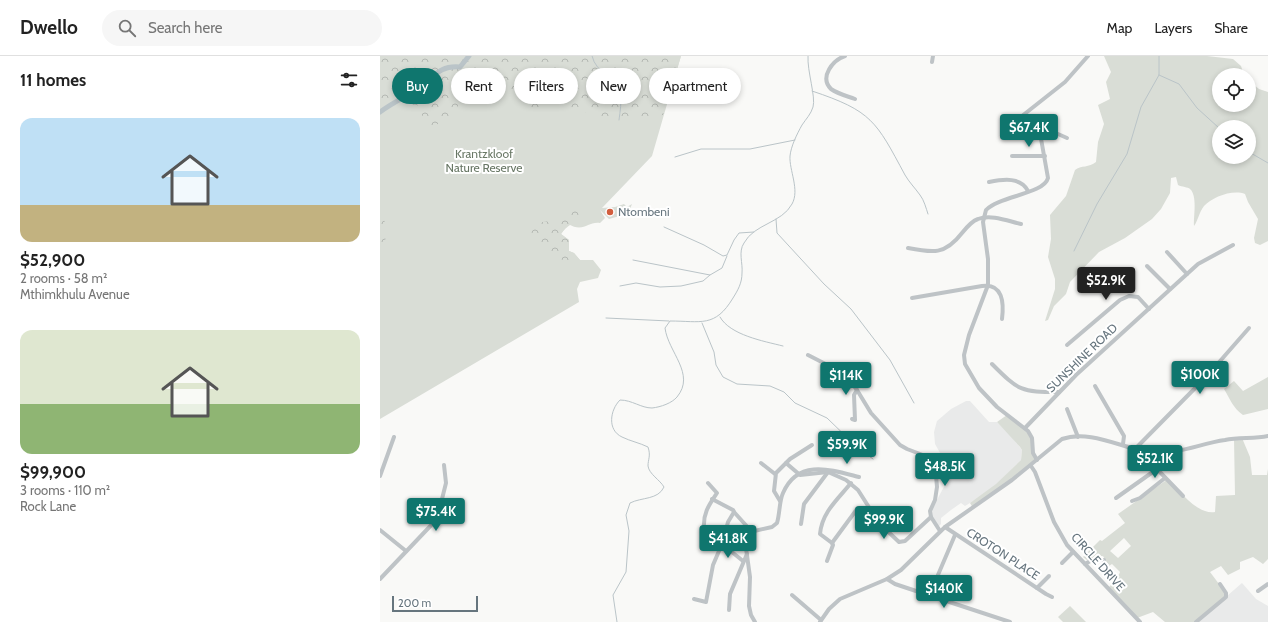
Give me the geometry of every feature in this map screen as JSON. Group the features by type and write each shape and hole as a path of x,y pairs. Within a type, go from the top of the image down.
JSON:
{"street":[{"path":"845,56 837,60 830,67 827,74 827,81 830,87 837,92 855,99"},
{"path":"932,62 933,56"},
{"path":"1038,460 1034,454 1032,438 1025,428 997,407 979,388 965,364 964,355 969,335 988,285 988,259 983,218 986,210 992,205 1043,186 1048,181 1040,133 1034,126 1022,120 1023,114 1065,82 1088,56"},
{"path":"1040,133 1049,130 1067,138"},
{"path":"1012,156 1045,156"},
{"path":"990,182 1001,180 1020,182 1025,185 1028,191"},
{"path":"908,248 934,252 948,248 972,223 983,218 995,218 1021,224"},
{"name":"SUNSHINE ROAD","path":"1025,428 1059,392 1186,273 1200,263 1233,245"},
{"path":"1167,252 1186,273"},
{"path":"1147,266 1170,289"},
{"path":"912,298 988,285 996,288 1003,299 1002,319"},
{"path":"1067,345 1110,308 1126,297 1138,298 1149,309"},
{"path":"1136,448 1208,376 1249,328"},
{"path":"808,355 845,374 871,413 903,447 928,457 935,463 937,487 935,500 930,511 931,517 940,531"},
{"path":"992,364 1010,382 1019,388 1036,392 1059,392"},
{"path":"1095,386 1103,403 1124,436 1123,444"},
{"path":"852,419 855,420 854,395 857,390"},
{"path":"1067,409 1078,437"},
{"path":"792,595 820,621 829,609 840,599 886,579 906,565 940,531 1031,466 1062,439 1078,437 1103,440 1145,451 1168,452 1225,440 1268,436"},
{"path":"380,476 394,437"},
{"path":"780,501 774,490 775,474 803,449 812,445"},
{"path":"1145,451 1157,469 1183,496"},
{"path":"761,463 775,474"},
{"path":"786,463 803,476 828,472 851,483 858,490 868,510 884,530 901,542 906,540 931,517"},
{"path":"380,579 437,519 446,484 444,465"},
{"name":"CIRCLE DRIVE","path":"1031,466 1035,472 1054,522 1073,552 1140,622"},
{"path":"755,622 750,615 748,606 750,589 745,541 748,535 752,532 772,527 777,523 780,501 789,483 799,474 813,469 825,468 859,477"},
{"path":"1116,498 1157,469"},
{"path":"800,524 804,504 828,472"},
{"path":"1132,501 1138,499 1165,478"},
{"path":"704,528 703,517 712,499 717,493 708,483"},
{"path":"832,543 820,534 823,519 827,511 851,483"},
{"path":"712,499 733,511 752,532"},
{"path":"827,561 832,550 832,543 857,509 868,510"},
{"path":"694,600 706,602 713,565 733,511"},
{"name":"CROTON PLACE","path":"945,527 1052,597"},
{"path":"380,530 406,551"},
{"path":"929,596 956,535"},
{"path":"722,544 744,561"},
{"path":"1062,563 1073,552"},
{"path":"729,610 730,594 747,554"},
{"path":"1084,564 1092,560 1104,560"},
{"path":"1037,588 1049,576"},
{"path":"886,579 895,584 929,596 1010,622"},
{"path":"1196,622 1226,597 1226,592 1220,584"},
{"path":"1258,591 1268,584"}],"shaded area":[{"path":"966,401 970,401 989,422 997,422 1011,436 1022,450 1021,460 997,484 980,497 965,506 961,503 941,518 941,524 938,527 930,513 947,481 944,460 935,444 934,432 937,421 951,409"},
{"path":"1242,583 1256,599 1268,606 1268,622 1197,622"}],"green space":[{"name":"Krantzkloof Nature Reserve","path":"380,56 681,56 678,68 649,68 649,104 667,104 652,156 602,208 615,207 624,204 627,207 632,204 630,209 632,213 629,213 627,209 623,215 609,219 600,210 605,218 600,223 582,227 568,224 561,234 569,240 569,251 574,253 580,260 593,260 601,270 598,278 580,282 577,289 579,302 380,419"},
{"path":"380,56 681,56 677,68 649,68 649,104 666,104 663,115 610,121 562,104 578,104 578,68 514,68 514,100 506,93 506,68 451,68 451,104 459,104 450,118 440,123 425,127 422,116 422,106 408,104 443,104 443,68 392,68 392,104 380,112"},
{"path":"1104,56 1207,56 1233,59 1242,68 1212,68 1212,112 1256,112 1256,87 1268,92 1268,241 1260,245 1255,243 1254,238 1258,219 1245,194 1235,192 1229,193 1212,200 1202,208 1194,226 1195,202 1192,192 1189,188 1178,185 1176,177 1171,178 1170,193 1161,209 1152,219 1125,238 1099,252 1070,282 1066,294 1054,306 1048,320 1045,321 1055,289 1055,279 1048,257 1051,239 1050,215 1066,196 1075,170 1096,162 1098,142 1104,124 1098,105 1110,99 1106,82 1111,72"},
{"path":"519,104 550,104 541,112 528,112"},
{"path":"578,210 579,216 561,234 569,240 569,251 574,253 580,260 568,261 553,257 541,250 537,240 531,241 531,233 536,223 550,221 566,212"},
{"path":"380,214 389,228 383,247 380,249"},
{"path":"1268,377 1268,409 1243,415 1234,406 1224,389 1234,381 1243,391"},
{"path":"1007,415 1030,434 1034,454 1038,460 973,508 970,503 996,484 1021,460 1022,450 997,422"},
{"path":"1242,438 1250,457 1252,475 1267,475 1268,469 1268,559 1263,564 1253,557 1240,562 1240,569 1228,575 1221,566 1210,572 1228,596 1197,622 1165,622 1153,612 1137,618 1108,588 1117,579 1120,572 1112,564 1109,566 1103,556 1087,560 1083,557 1100,540 1102,541 1125,523 1118,514 1168,479 1183,496 1195,506 1208,512 1215,512 1216,496 1235,495 1234,439","holes":["1124,538 1131,546 1118,558 1110,551"]},
{"path":"1070,606 1086,622 1063,622 1058,617"}],"waterway":[{"path":"380,112 418,89 441,70 452,67 460,67 469,56"},
{"path":"592,56 598,67 618,87 621,99 619,120"},
{"path":"617,622 613,595 626,572 629,531 626,515 630,503 654,496 664,487 649,469 648,447 617,434 612,425 612,414 620,400 629,401 644,407 652,408 666,404 677,397 684,380 682,371 667,337 665,328 670,321 699,322 706,321 720,314 733,298 742,277 742,246 754,232 782,215 792,204 795,186 790,156 796,136 811,112 814,103 808,56"},
{"path":"1074,251 1097,204 1127,154 1141,107 1159,75 1159,56"},
{"path":"1159,75 1179,84 1197,108 1212,122"},
{"path":"812,91 848,105 870,120 887,142 907,178 921,197 928,214"},
{"path":"675,157 701,149 750,149 795,140"},
{"path":"1256,156 1268,163"},
{"path":"776,219 777,233 824,284 851,309 890,360 914,403"},
{"path":"664,227 704,245 723,256 727,255 739,233 754,232"},
{"path":"633,260 710,275 722,268 727,256"},
{"path":"620,286 636,283 660,287 681,286 703,281 710,275"},
{"path":"720,317 725,323 739,333 783,346"},
{"path":"606,318 669,321"},
{"path":"702,323 714,352 716,365 723,377 737,384 770,386 784,392 795,403 827,418 857,447 873,459"}],"place":[{"name":"Ntombeni","path":"610,212"}]}
